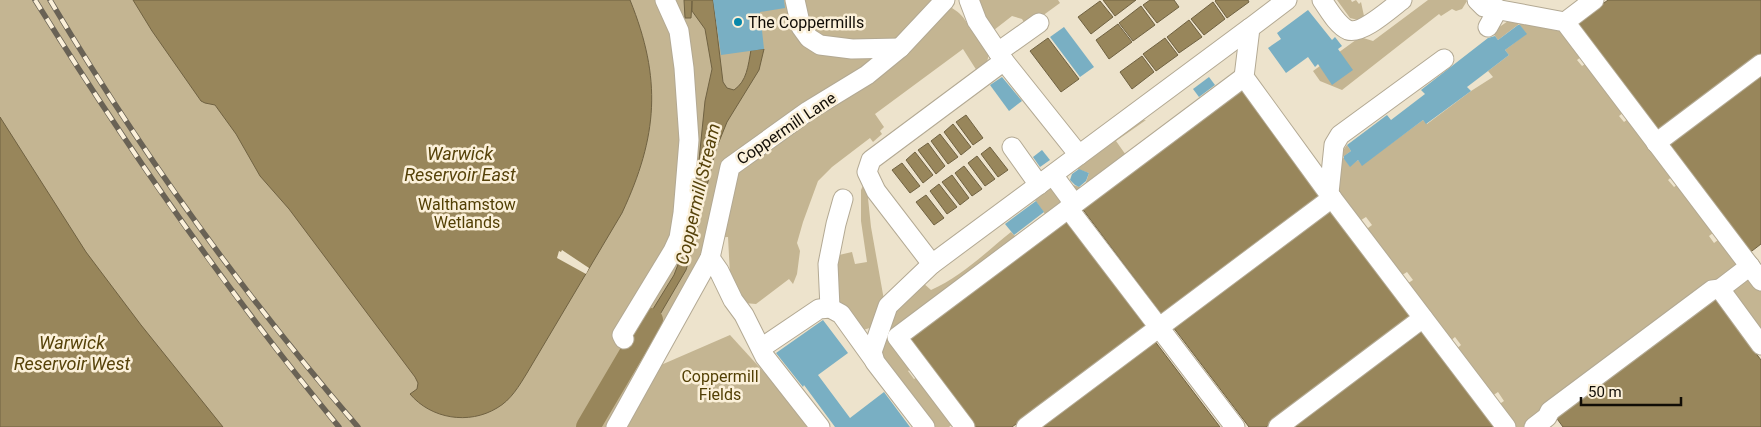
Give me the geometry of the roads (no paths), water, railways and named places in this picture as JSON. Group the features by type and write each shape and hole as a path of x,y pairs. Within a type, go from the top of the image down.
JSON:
{"street":[{"path":"624,339 622,335 673,251 679,238 683,213 689,140 684,68 679,32 665,0"},
{"path":"795,0 801,27 809,38 820,45 852,49 900,48"},
{"name":"Coppermill Lane","path":"616,427 710,258 730,167 808,111 867,75 900,48 945,0"},
{"path":"969,0 977,21 1001,56 1079,155"},
{"path":"874,360 872,352 874,342 888,306 932,264 1287,0"},
{"path":"1322,0 1338,22 1349,30 1362,30 1402,0"},
{"path":"1477,0 1484,7 1565,22 1656,142 1753,261 1761,281"},
{"path":"1565,22 1594,0"},
{"path":"1488,27 1498,9"},
{"path":"932,264 876,191 867,172 872,160 1001,56 1039,22"},
{"path":"1250,28 1244,77 1506,427"},
{"path":"1026,427 1331,195 1334,145 1340,135 1444,59"},
{"path":"1656,142 1761,64"},
{"path":"965,427 897,337 1244,77"},
{"path":"1012,147 1046,180 1070,198 1071,212 1235,427"},
{"path":"830,308 828,264 836,224 844,199"},
{"path":"710,258 733,300 744,315 766,357 820,427"},
{"path":"1545,424 1550,411 1712,290 1720,289 1753,261"},
{"path":"1720,289 1761,345"},
{"path":"761,348 819,309 830,308 840,314 925,427"},
{"path":"1278,427 1423,318"}],"water":[{"name":"Warwick Reservoir East","path":"133,0 630,0 647,56 651,82 652,107 649,133 643,158 622,213 524,378 506,401 486,413 463,418 439,414 429,409 410,394 417,389 418,383 415,377 289,209 260,176 236,134 215,105 201,101 152,31"},
{"path":"684,0 713,0 723,82 727,88 734,90 742,82 751,50 764,49 759,70 727,122 716,149 696,237 686,270 638,352 632,343 674,275 686,244 698,170 705,101 712,69 705,29 692,11 692,1 691,18 685,18"},
{"path":"1103,0 1136,0 1115,16"},
{"path":"1150,0 1174,0 1179,7 1157,23 1143,5"},
{"path":"1216,0 1248,0 1249,2 1227,18"},
{"path":"1608,0 1761,0 1761,56 1657,133 1576,24"},
{"path":"1100,1 1113,17 1091,34 1078,17"},
{"path":"1213,2 1225,19 1204,35 1191,19"},
{"path":"1141,6 1155,25 1133,41 1119,23"},
{"path":"1189,20 1202,37 1179,53 1167,37"},
{"path":"1118,24 1132,42 1109,59 1096,40"},
{"path":"1048,38 1079,79 1061,92 1030,51"},
{"path":"1165,38 1178,55 1156,71 1143,54"},
{"path":"1142,56 1154,72 1132,89 1120,72"},
{"path":"1761,73 1761,244 1748,254 1666,142"},
{"path":"1242,88 1322,196 1162,315 1081,207"},
{"path":"966,115 983,138 973,145 956,122"},
{"name":"Warwick Reservoir West","path":"0,117 86,252 141,325 223,427 0,427"},
{"path":"953,124 971,147 961,155 944,132"},
{"path":"940,134 958,157 948,164 931,141"},
{"path":"928,143 945,166 936,174 918,150"},
{"path":"990,147 1008,170 998,177 981,154"},
{"path":"915,152 933,175 923,183 906,160"},
{"path":"977,156 995,179 985,186 968,163"},
{"path":"902,163 920,186 910,193 892,170"},
{"path":"964,166 982,189 972,196 955,173"},
{"path":"952,175 969,198 960,205 942,182"},
{"path":"939,184 957,207 947,214 930,191"},
{"path":"926,195 944,218 934,225 916,202"},
{"path":"1333,206 1415,315 1266,427 1249,427 1173,327"},
{"path":"1066,220 1146,327 1012,427 971,427 906,340"},
{"path":"1714,298 1761,360 1761,427 1563,427 1555,416"},
{"path":"1423,331 1500,427 1293,427"},
{"path":"1154,340 1220,427 1038,427"},
{"path":"628,349 634,357 625,370 595,427 582,427"}],"waterway":[{"name":"Coppermill Stream","path":"588,427 651,320"}],"railway":[{"path":"35,0 106,111 180,219 257,324 339,427"},
{"path":"50,0 120,112 195,220 274,325 358,427"}],"place":[{"name":"The Coppermills","path":"738,22"}],"park label":[{"name":"Walthamstow Wetlands","path":"467,213"},
{"name":"Coppermill Fields","path":"720,385"}]}
